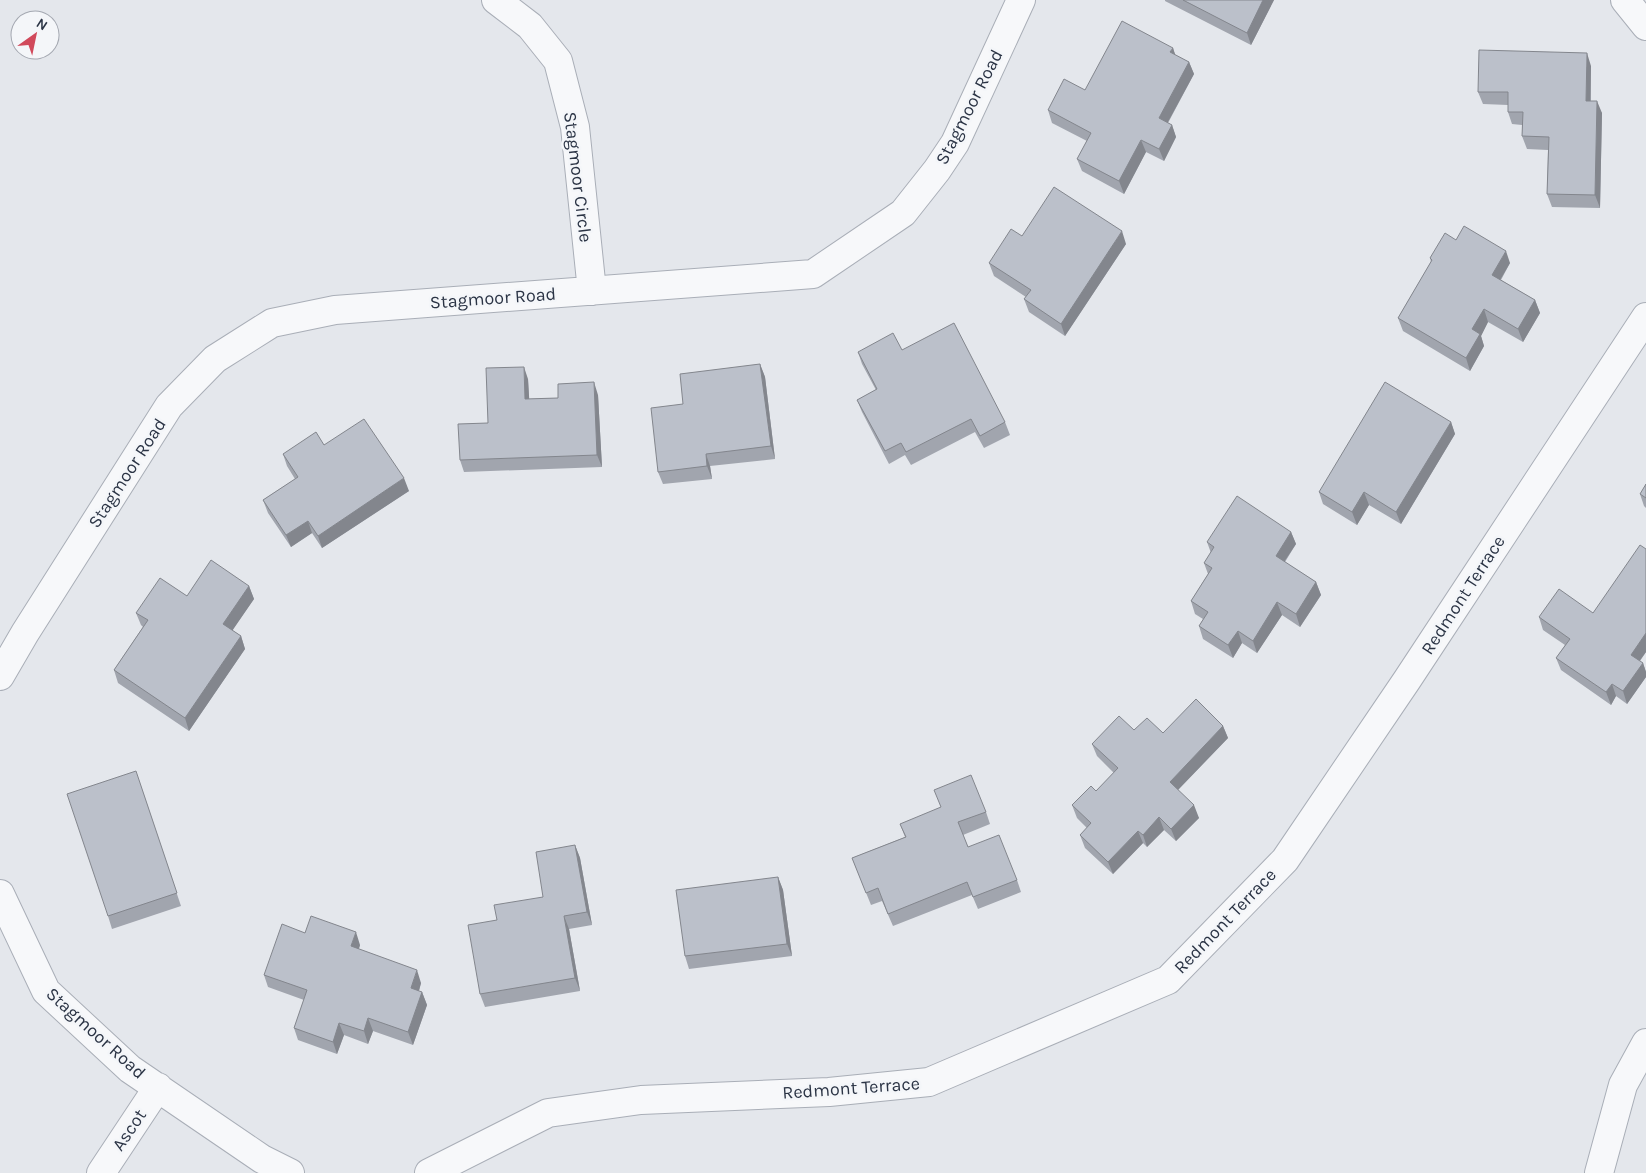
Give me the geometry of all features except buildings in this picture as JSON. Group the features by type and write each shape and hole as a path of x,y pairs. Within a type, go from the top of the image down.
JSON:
{"street":[{"name":"Stagmoor Circle","path":"496,0 530,26 558,61 575,127 592,291"},
{"name":"Stagmoor Road","path":"0,676 25,632 169,406 215,359 272,322 335,310 813,274 903,213 920,192 954,143 1021,0"},
{"path":"1625,0 1646,26"},
{"name":"Redmont Terrace","path":"429,1173 548,1113 640,1100 829,1092 929,1082 1168,980 1285,860 1407,680 1646,317"},
{"name":"Stagmoor Road","path":"0,894 46,991 130,1069 158,1087"},
{"path":"1599,1173 1623,1085 1646,1042"},
{"path":"158,1087 262,1159 290,1173"},
{"name":"Ascot","path":"101,1173 158,1087"}]}
